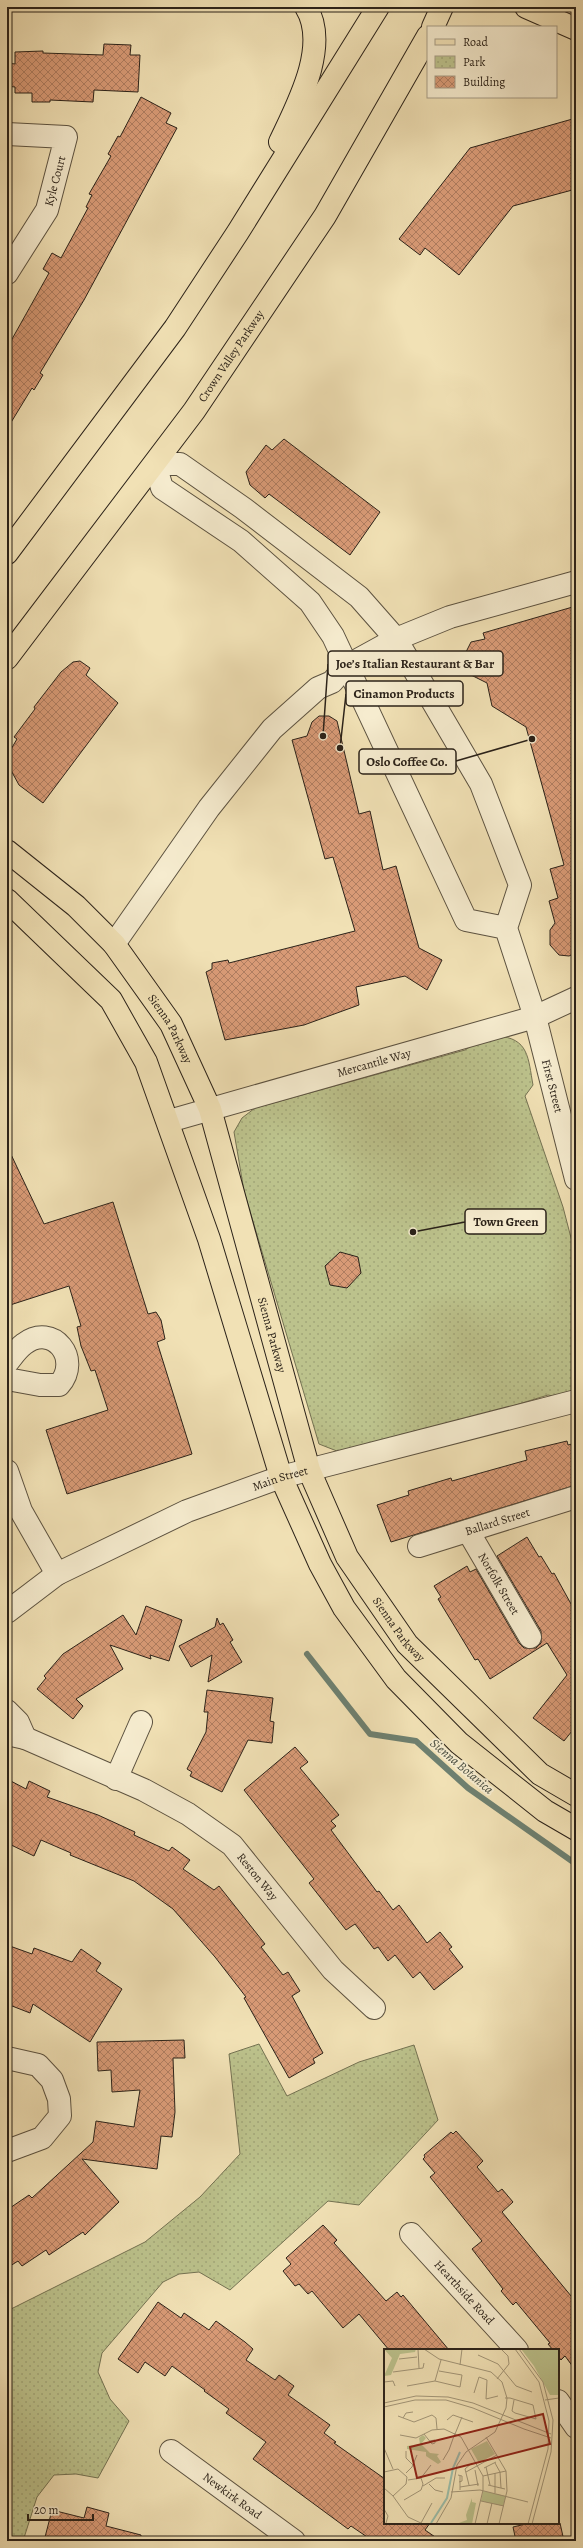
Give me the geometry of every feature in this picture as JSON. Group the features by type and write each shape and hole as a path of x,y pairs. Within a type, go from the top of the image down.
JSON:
{"main road":[{"path":"238,232 308,83 314,46 312,26 306,7"},
{"path":"7,553 175,328 238,232 378,7"},
{"path":"433,26 442,7"},
{"path":"526,7 576,29"},
{"name":"Crown Valley Parkway","path":"7,658 194,412 325,216 427,38"},
{"name":"Sienna Parkway","path":"7,851 76,906 114,944 171,1024 210,1109 309,1470 347,1557 407,1644 540,1774 576,1795"},
{"path":"7,900 110,1000 146,1062 169,1121 209,1239 281,1477 320,1564 344,1608 396,1679 459,1743 546,1811 576,1829"}],"street":[{"name":"Kyle Court","path":"7,134 66,137 47,210 7,273"},
{"path":"155,464 180,464 243,508 359,597 396,639 481,784 520,885 506,928 466,920 345,667 333,636 310,602 241,541 162,488 155,464"},
{"path":"114,944 205,813 272,729 318,688 332,682 345,667 396,639 450,617 576,582"},
{"name":"First Street","path":"506,928 535,1017 576,1179"},
{"name":"Mercantile Way","path":"169,1121 535,1017 576,998"},
{"path":"7,1363 24,1344 38,1338 51,1338 62,1346 68,1360 66,1377 59,1385 40,1386 7,1379"},
{"name":"Main Street","path":"7,1612 57,1574 187,1511 281,1477 576,1401"},
{"path":"7,1471 21,1511 57,1574"},
{"name":"Ballard Street","path":"419,1546 575,1502"},
{"name":"Norfolk Street","path":"468,1531 530,1637"},
{"name":"Reston Way","path":"7,1711 18,1722 16,1736 144,1790 188,1814 232,1845 333,1970 374,2008"},
{"path":"116,1779 141,1722"},
{"path":"7,2058 38,2065 52,2080 59,2099 60,2116 42,2138 7,2151"},
{"name":"Hearthside Road","path":"411,2234 516,2349"},
{"path":"559,2402 576,2427"},
{"name":"Newkirk Road","path":"171,2451 294,2541"}],"green space":[{"path":"497,1036 508,1038 521,1045 528,1058 533,1085 525,1096 563,1207 576,1257 576,1394 563,1398 548,1395 376,1448 342,1453 319,1444 244,1191 234,1132 242,1118 255,1108 465,1050 479,1041"},
{"path":"259,2044 287,2096 359,2062 414,2045 438,2120 359,2205 328,2201 230,2290 199,2272 179,2274 163,2282 102,2353 98,2372 110,2399 129,2421 98,2478 76,2474 54,2475 37,2497 23,2541 7,2541 7,2311 145,2242 200,2197 240,2154 229,2054"}],"building":[{"path":"104,44 131,45 130,55 140,55 138,92 94,90 93,102 50,100 50,102 32,102 32,93 15,93 15,87 7,86 7,63 15,64 15,52 43,51 43,53 103,55"},
{"path":"141,97 171,113 166,123 177,128 84,300 40,373 43,375 34,390 32,388 7,429 7,348 49,273 43,269 52,253 61,258 88,208 86,207 92,195 89,194 111,156 108,154 118,136 120,137"},
{"path":"576,118 576,189 513,206 459,275 425,248 420,255 399,239 470,148"},
{"path":"284,439 380,512 350,555 269,494 265,498 250,485 246,472 266,445 272,450"},
{"path":"576,606 576,953 569,956 559,955 550,945 550,930 555,923 549,901 558,898 550,869 564,865 526,727 492,706 487,683 467,673 464,656 471,642 485,639 483,633"},
{"path":"80,661 90,668 86,675 118,703 43,803 19,785 7,763 7,756 17,739 14,737 35,709 34,707 61,672 73,662"},
{"path":"319,716 329,716 337,721 359,814 370,811 383,870 396,866 419,948 442,960 427,990 405,976 356,987 359,1005 304,1025 225,1040 206,972 212,969 212,963 228,960 229,963 355,931 333,857 325,859 292,740 307,736 312,722"},
{"path":"7,1146 44,1224 113,1202 148,1314 156,1312 161,1320 165,1339 157,1342 192,1454 67,1494 46,1430 108,1410 95,1370 91,1371 81,1346 77,1327 81,1326 69,1286 7,1306"},
{"path":"340,1252 358,1257 361,1273 347,1288 330,1285 325,1266"},
{"path":"567,1441 568,1445 576,1443 576,1485 391,1542 377,1505 409,1495 408,1491 451,1478 452,1481 527,1460 525,1451"},
{"path":"527,1537 539,1557 541,1556 552,1574 554,1573 576,1613 576,1726 564,1741 533,1718 567,1675 547,1643 490,1679 478,1659 475,1660 438,1599 441,1597 434,1586 467,1566 470,1572 476,1569 519,1643 524,1648 536,1648 541,1643 541,1631 497,1556"},
{"path":"146,1606 182,1620 169,1661 150,1655 151,1659 110,1645 123,1669 76,1699 83,1706 73,1719 37,1689 46,1678 44,1676 63,1654 123,1615 136,1635"},
{"path":"217,1618 220,1625 223,1623 233,1640 230,1642 242,1662 208,1682 212,1655 191,1667 179,1646 215,1627"},
{"path":"207,1690 273,1698 270,1721 274,1722 272,1743 248,1740 222,1792 190,1776 192,1772 187,1769 206,1732 208,1712 204,1712"},
{"path":"295,1747 308,1762 300,1768 339,1815 331,1821 336,1826 331,1830 377,1892 379,1891 393,1910 399,1905 427,1943 440,1932 452,1947 449,1949 463,1967 434,1990 420,1972 413,1978 395,1955 388,1961 378,1947 374,1949 355,1924 346,1930 309,1883 314,1879 244,1790"},
{"path":"7,1779 26,1789 29,1781 50,1791 47,1797 98,1815 135,1832 134,1835 169,1851 172,1847 190,1860 183,1869 214,1890 219,1886 265,1944 261,1947 283,1975 288,1972 300,1991 292,1996 323,2053 313,2059 315,2063 289,2078 244,1998 246,1997 215,1957 173,1909 134,1881 70,1855 71,1853 41,1840 34,1856 7,1843"},
{"path":"7,1945 32,1954 34,1948 72,1962 81,1949 101,1963 96,1971 122,1989 90,2042 33,2004 30,2013 7,2004"},
{"path":"184,2040 185,2058 173,2058 175,2112 172,2137 161,2136 157,2169 82,2159 119,2202 85,2235 83,2232 49,2255 46,2250 22,2266 18,2261 7,2268 7,2210 29,2195 32,2198 93,2142 96,2121 134,2127 140,2090 112,2092 111,2070 98,2071 97,2042"},
{"path":"456,2131 483,2161 477,2167 498,2192 502,2189 513,2202 502,2212 576,2302 576,2371 565,2356 561,2360 559,2357 559,2349 552,2349 548,2344 550,2343 516,2302 513,2305 501,2291 503,2289 472,2249 482,2241 430,2177 435,2173 423,2159 425,2157 424,2155 451,2132 453,2134"},
{"path":"323,2225 337,2240 334,2243 386,2301 397,2292 401,2297 403,2295 448,2349 388,2349 359,2314 343,2328 312,2291 308,2294 299,2284 295,2286 283,2271 291,2264 286,2258"},
{"path":"158,2302 181,2318 184,2313 209,2330 216,2321 253,2349 246,2360 275,2380 279,2375 294,2386 288,2395 330,2425 324,2433 336,2442 334,2443 384,2478 384,2524 429,2524 425,2530 441,2541 373,2541 351,2526 348,2529 253,2459 266,2442 226,2413 229,2409 204,2391 205,2390 172,2366 165,2376 145,2362 138,2373 118,2359"},
{"path":"87,2507 109,2513 106,2526 141,2535 141,2541 44,2541 52,2510 84,2518"},
{"path":"560,2523 564,2541 516,2541 513,2527 526,2524"}],"waterway":[{"name":"Sienna Botanica","path":"307,1654 370,1734 416,1741 468,1788 576,1864"}],"place":[{"name":"Joe’s Italian Restaurant & Bar","path":"323,736"},
{"name":"Oslo Coffee Co.","path":"532,739"},
{"name":"Cinamon Products","path":"340,748"},
{"name":"Town Green","path":"413,1232"}]}
